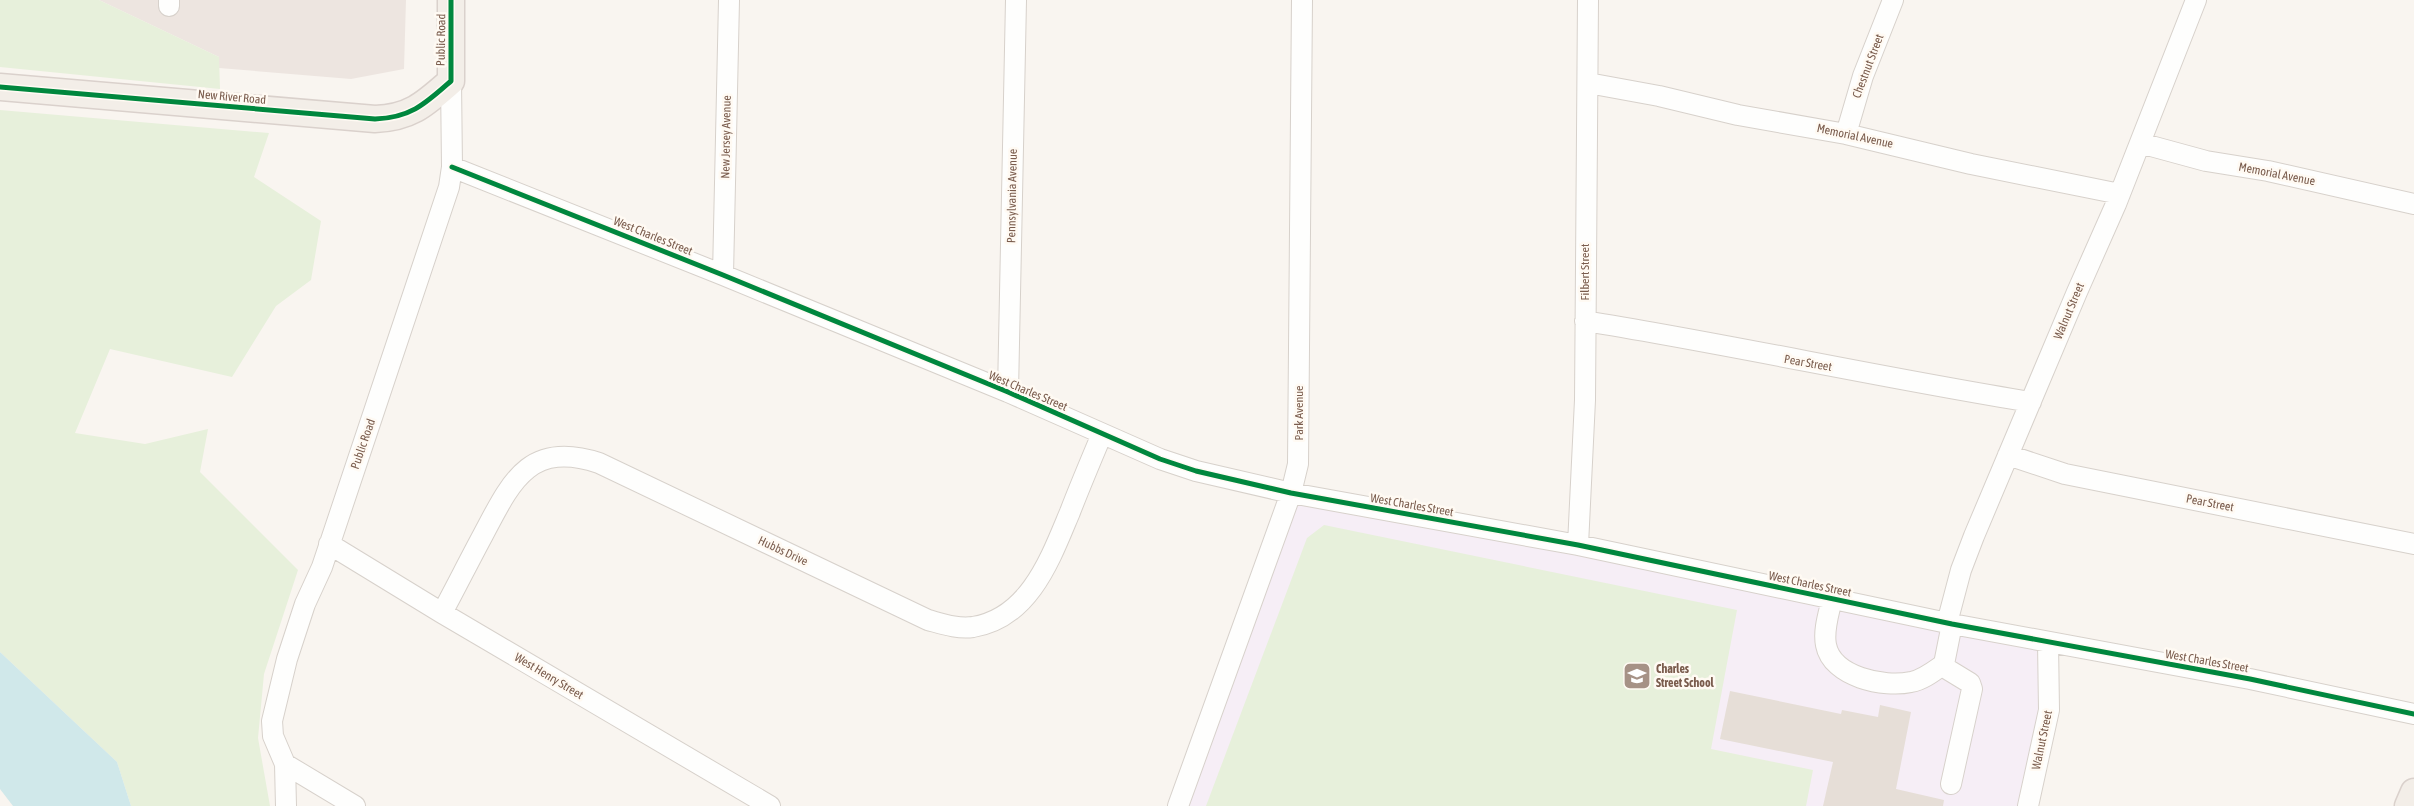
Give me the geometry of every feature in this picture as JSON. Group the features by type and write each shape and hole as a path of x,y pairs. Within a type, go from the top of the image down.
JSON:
{"main road":[{"name":"Public Road","path":"450,81 451,0"},
{"name":"New River Road","path":"0,87 375,119 396,118 416,110 450,81"},
{"path":"2408,806 2414,792"}],"street":[{"name":"New Jersey Avenue","path":"723,275 729,0"},
{"name":"Pennsylvania Avenue","path":"1008,392 1016,0"},
{"name":"Park Avenue","path":"1178,806 1291,493 1298,464 1302,0"},
{"name":"Filbert Street","path":"1578,545 1585,400 1588,0"},
{"name":"Chestnut Street","path":"1846,134 1862,76 1892,0"},
{"name":"Walnut Street","path":"1944,664 1961,570 2008,455 2120,194 2196,0"},
{"name":"Public Road","path":"285,764 273,736 272,721 289,651 329,544 449,187 452,167 450,81"},
{"name":"Memorial Avenue","path":"1588,83 1659,96 1738,116 1846,134 1971,164 2120,194"},
{"name":"Memorial Avenue","path":"2140,143 2206,161 2268,171 2414,204"},
{"name":"West Charles Street","path":"452,167 723,275 1008,392 1102,434 1196,471 1291,493 1578,545 1950,624 2250,679 2414,714"},
{"name":"Pear Street","path":"1585,321 1661,333 1839,368 1904,378 1962,391 2031,402"},
{"name":"Hubbs Drive","path":"442,613 510,487 532,465 552,457 563,456 599,463 928,620 952,627 973,627 990,622 1009,611 1036,584 1049,562 1102,434"},
{"name":"Pear Street","path":"2008,455 2065,474 2414,544"},
{"name":"West Henry Street","path":"329,544 442,613 770,806"},
{"path":"1832,599 1826,631 1826,645 1836,663 1844,670 1861,677 1897,684 1912,682 1930,674 1944,664 1947,669 1970,683 1972,689 1951,784"},
{"name":"Walnut Street","path":"2028,806 2049,710 2048,643"},
{"path":"285,764 286,806"},
{"path":"285,764 355,806"}],"shaded area":[{"path":"99,0 406,0 404,69 351,79 219,68 219,57"},
{"name":"Charles Street School","path":"1291,493 2048,643 2029,806 1179,806"}],"green space":[{"path":"0,0 99,0 219,57 220,89 0,67"},
{"path":"0,110 269,133 254,177 321,221 311,280 276,306 232,377 110,349 75,433 145,444 208,429 200,472 298,570 264,674 258,738 270,806 131,806 117,762 0,652"},
{"path":"1324,525 1737,610 1711,749 1813,770 1806,806 1206,806 1307,538"}],"water":[{"path":"0,652 117,762 131,806 13,806 0,789"}],"building":[{"path":"1730,691 1841,714 1842,710 1878,717 1880,705 1911,712 1896,789 1944,800 1943,806 1823,806 1833,762 1720,739"}],"cycle path":[{"path":"0,87 375,119 399,116 417,108 451,81 451,0"},
{"path":"452,167 723,275 1008,392 1160,459 1196,471 1291,493 1578,545 1952,624 2250,679 2414,714"}],"place":[{"name":"Charles Street School","path":"1637,676"}]}
